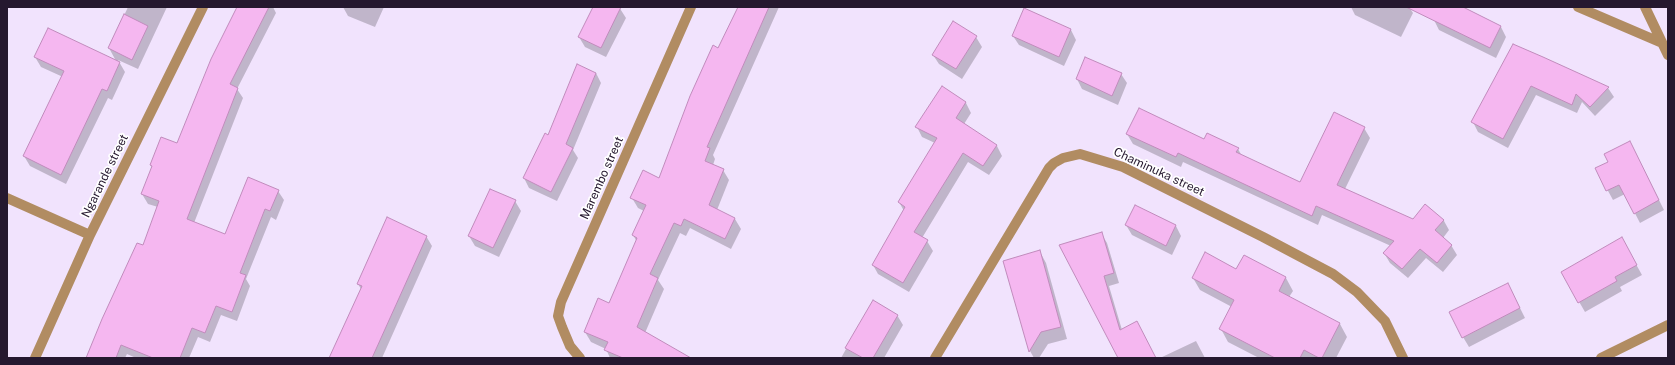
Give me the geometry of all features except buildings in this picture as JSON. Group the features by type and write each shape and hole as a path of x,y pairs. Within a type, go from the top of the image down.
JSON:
{"street":[{"name":"Ngarande street","path":"35,358 90,235 203,7"},
{"name":"Marembo street","path":"580,358 570,346 558,316 561,302 691,7"},
{"path":"1578,7 1662,43"},
{"path":"1645,7 1668,55"},
{"name":"Chaminuka street","path":"936,358 1049,168 1063,158 1080,154 1123,167 1333,274 1356,292 1385,321 1403,358"},
{"path":"7,198 90,235"},
{"path":"1600,358 1668,325"}]}
